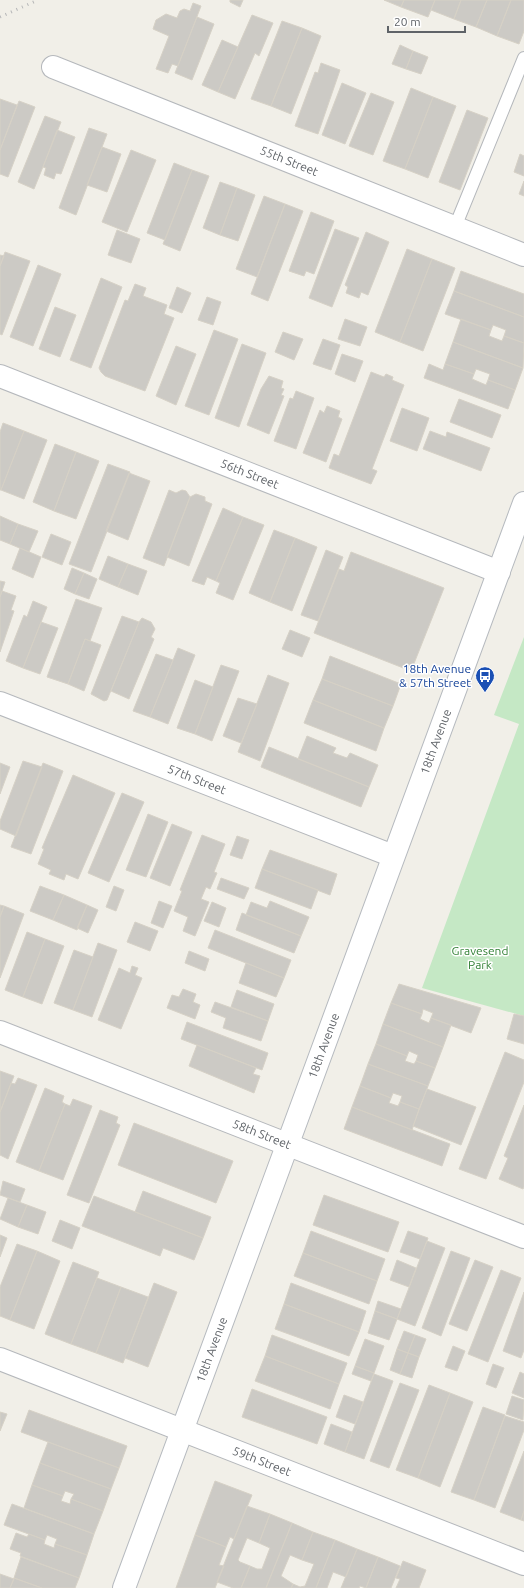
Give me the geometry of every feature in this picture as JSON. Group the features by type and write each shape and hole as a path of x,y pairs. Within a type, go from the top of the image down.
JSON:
{"street":[{"name":"55th Street","path":"53,67 524,255"},
{"name":"56th Street","path":"0,376 499,572"},
{"name":"18th Avenue","path":"124,1588 524,503"},
{"name":"57th Street","path":"0,703 393,856"},
{"name":"58th Street","path":"0,1032 524,1237"},
{"name":"59th Street","path":"0,1359 524,1564"}],"lane":[{"path":"455,227 524,58"}],"green space":[{"name":"Gravesend Park","path":"524,637 524,1016 422,988 519,724 494,715"}],"building":[{"path":"230,0 243,0 240,7 230,2"},
{"path":"384,0 404,0 401,7"},
{"path":"404,0 435,0 428,17 401,7"},
{"path":"435,0 461,0 454,19 431,10"},
{"path":"461,0 487,0 476,27 454,19"},
{"path":"487,0 511,0 497,36 476,27"},
{"path":"511,0 524,0 524,31 519,44 497,36"},
{"path":"193,3 201,6 178,66 172,64 168,73 156,69 169,36 153,29 156,20 166,14 177,18 180,11 184,9 190,11"},
{"path":"252,15 273,23 259,56 255,53 235,99 218,92"},
{"path":"197,17 214,24 192,80 175,73"},
{"path":"282,21 302,28 271,106 251,99"},
{"path":"302,28 321,36 291,114 271,106"},
{"path":"222,40 238,47 218,92 202,85"},
{"path":"400,45 413,51 406,69 392,64"},
{"path":"413,51 428,57 421,74 406,69"},
{"path":"321,63 340,70 318,134 295,126 315,72 318,73"},
{"path":"342,83 366,93 345,144 322,135"},
{"path":"411,88 433,97 405,169 383,161"},
{"path":"371,93 394,102 373,155 349,146"},
{"path":"433,97 456,106 428,178 405,169"},
{"path":"0,99 17,105 0,150"},
{"path":"19,101 35,107 8,177 0,174 0,150"},
{"path":"467,110 488,118 460,190 439,182"},
{"path":"45,116 61,122 34,189 18,182"},
{"path":"89,128 107,134 76,215 59,208"},
{"path":"57,130 75,137 61,174 56,173 54,179 44,175 46,168 43,167"},
{"path":"102,147 121,154 107,192 87,185"},
{"path":"131,150 156,160 127,232 102,222"},
{"path":"520,154 524,156 524,176 514,172"},
{"path":"174,163 192,170 165,240 147,233"},
{"path":"192,170 209,176 180,251 163,244"},
{"path":"524,181 524,196 519,194"},
{"path":"220,182 237,188 220,235 203,228"},
{"path":"237,188 255,195 238,241 220,235"},
{"path":"264,196 285,204 257,277 236,269"},
{"path":"285,204 303,211 268,301 251,294"},
{"path":"311,212 334,221 314,274 306,271 304,276 289,271"},
{"path":"335,229 359,238 332,307 309,298"},
{"path":"117,230 140,239 131,263 108,255"},
{"path":"366,232 389,242 368,295 361,292 359,298 346,293 348,287 345,285"},
{"path":"407,249 432,259 400,342 375,332"},
{"path":"5,252 30,261 2,335 0,334 0,266"},
{"path":"0,255 4,256 0,266"},
{"path":"432,259 455,268 423,351 400,342"},
{"path":"38,265 61,274 33,346 10,337"},
{"path":"461,271 524,294 524,317 454,291"},
{"path":"101,278 122,287 91,368 70,360"},
{"path":"135,284 146,288 143,296 167,305 164,314 174,318 145,391 105,376 99,368 125,300 128,301"},
{"path":"177,287 191,293 182,313 169,308"},
{"path":"454,291 524,317 524,343 504,336 506,330 493,325 491,330 445,314"},
{"path":"207,297 221,302 213,325 198,320"},
{"path":"55,307 76,315 60,357 39,349"},
{"path":"345,319 367,327 360,346 338,339"},
{"path":"461,319 491,330 489,336 502,341 504,336 524,343 523,368 453,342"},
{"path":"214,330 238,339 209,415 185,406"},
{"path":"283,332 303,339 294,360 275,352"},
{"path":"323,339 340,345 331,370 313,364"},
{"path":"453,342 523,368 515,390 488,380 490,374 476,369 474,374 445,364"},
{"path":"242,344 266,353 239,427 215,418"},
{"path":"176,346 196,354 176,405 156,396"},
{"path":"342,354 363,361 355,382 335,374"},
{"path":"429,364 443,370 445,364 474,374 472,379 486,385 488,380 515,390 508,409 424,378"},
{"path":"371,372 384,377 386,374 393,377 392,380 404,385 372,469 377,471 371,484 329,468 334,454 339,456"},
{"path":"269,376 283,381 281,388 284,389 281,395 284,396 269,434 247,425 261,389"},
{"path":"296,391 314,398 296,449 274,441 290,398 293,399"},
{"path":"459,399 501,415 492,438 450,422"},
{"path":"327,406 340,411 338,417 342,419 326,462 303,453 320,410 324,413"},
{"path":"402,408 429,418 417,451 390,441"},
{"path":"3,423 24,431 0,490 0,432"},
{"path":"24,431 47,440 24,499 1,490"},
{"path":"430,431 446,437 447,432 490,448 481,471 423,449"},
{"path":"55,444 76,452 54,511 33,502"},
{"path":"76,452 99,461 76,519 54,511"},
{"path":"108,464 130,472 91,572 69,564"},
{"path":"129,473 150,481 128,540 106,531"},
{"path":"169,490 176,493 182,490 186,491 190,497 164,566 143,558"},
{"path":"196,494 205,497 205,501 212,504 189,566 167,557 190,497"},
{"path":"223,508 243,517 216,581 207,577 204,585 192,581"},
{"path":"0,516 18,524 10,544 0,540"},
{"path":"243,517 264,525 233,600 216,593 220,583 216,581"},
{"path":"18,524 38,531 29,552 10,544"},
{"path":"274,530 295,538 270,602 249,593"},
{"path":"51,534 71,542 62,565 42,557"},
{"path":"295,538 317,547 292,611 270,602"},
{"path":"20,548 41,557 33,578 12,569"},
{"path":"326,550 343,557 318,621 301,615"},
{"path":"351,552 444,588 411,671 314,633 339,569 344,571"},
{"path":"108,556 128,564 118,587 99,579"},
{"path":"128,564 147,571 138,595 118,587"},
{"path":"72,568 84,573 75,594 64,589"},
{"path":"84,573 97,579 89,599 75,594"},
{"path":"0,581 5,582 0,597"},
{"path":"2,591 16,596 11,610 14,611 0,652 0,597"},
{"path":"76,599 102,608 90,641 85,639 68,684 47,677"},
{"path":"33,601 47,607 23,668 6,661 24,615 27,617"},
{"path":"122,616 139,622 107,700 104,701 91,694"},
{"path":"142,618 151,622 155,629 151,637 154,639 129,699 111,691"},
{"path":"41,622 58,628 40,674 23,668"},
{"path":"290,630 310,638 302,657 282,649"},
{"path":"85,639 101,645 84,691 68,684"},
{"path":"178,648 195,655 168,724 150,717"},
{"path":"156,654 173,660 150,717 133,711"},
{"path":"330,656 401,684 393,706 322,679"},
{"path":"221,665 239,671 212,741 195,734"},
{"path":"268,675 289,683 260,761 238,752"},
{"path":"322,679 393,706 384,728 313,700"},
{"path":"195,680 213,687 195,734 177,728"},
{"path":"238,698 257,704 241,743 223,736"},
{"path":"313,700 384,728 376,751 304,723"},
{"path":"307,736 336,748 333,753 347,758 350,753 378,765 369,787 298,759"},
{"path":"269,747 369,787 361,807 261,767"},
{"path":"23,761 42,767 16,836 0,829 0,821"},
{"path":"0,763 10,767 0,794"},
{"path":"43,763 63,771 31,854 11,847"},
{"path":"73,775 115,793 78,879 66,874 64,880 49,874 51,870 38,864 44,849 42,848"},
{"path":"122,793 144,802 109,882 88,873"},
{"path":"148,814 168,822 146,877 126,870"},
{"path":"172,824 192,832 170,886 150,878"},
{"path":"202,835 225,844 214,872 217,873 210,889 206,887 201,899 209,902 195,936 183,931 188,917 174,911 182,891 180,890"},
{"path":"237,836 249,840 242,859 230,855"},
{"path":"270,850 337,874 330,895 262,869"},
{"path":"262,869 318,890 311,909 255,888"},
{"path":"221,878 249,888 244,899 217,889"},
{"path":"40,886 64,895 53,920 30,911"},
{"path":"114,886 124,890 116,911 106,907"},
{"path":"64,895 87,905 77,930 53,920"},
{"path":"159,901 172,906 163,928 151,923"},
{"path":"270,901 309,917 301,936 246,915 251,902 267,908"},
{"path":"212,902 226,908 219,927 204,921"},
{"path":"0,905 4,906 0,917"},
{"path":"87,905 98,910 88,933 77,928"},
{"path":"4,906 24,914 0,978 0,917"},
{"path":"242,913 301,936 294,953 236,930"},
{"path":"135,922 158,931 150,951 127,942"},
{"path":"215,930 291,960 284,978 208,948"},
{"path":"27,932 45,939 23,997 5,990"},
{"path":"45,939 64,946 42,1004 23,997"},
{"path":"98,943 117,950 92,1017 73,1010"},
{"path":"74,950 93,957 73,1010 54,1003"},
{"path":"189,951 209,959 205,971 185,963"},
{"path":"246,963 284,978 276,997 239,983"},
{"path":"132,966 138,968 135,975 142,978 121,1029 98,1020 119,968 130,973"},
{"path":"399,984 481,1008 471,1033 431,1018 433,1013 423,1009 422,1014 391,1003"},
{"path":"183,989 196,994 193,1002 200,1005 195,1019 167,1008 172,995 179,997"},
{"path":"237,990 274,1004 268,1021 231,1007"},
{"path":"215,1002 268,1021 261,1041 223,1028 226,1018 211,1012"},
{"path":"391,1003 422,1014 420,1019 429,1023 431,1018 451,1025 443,1047 383,1024"},
{"path":"514,1014 524,1016 524,1044 507,1039"},
{"path":"187,1022 268,1053 262,1070 181,1039"},
{"path":"383,1024 443,1047 435,1068 416,1061 418,1055 409,1051 407,1056 376,1044"},
{"path":"376,1044 407,1056 405,1061 414,1064 416,1061 435,1068 428,1086 368,1064"},
{"path":"197,1045 256,1068 253,1074 260,1076 254,1093 189,1066"},
{"path":"505,1052 524,1060 524,1082 486,1179 459,1169"},
{"path":"368,1064 428,1086 419,1109 400,1102 402,1096 393,1093 391,1098 360,1086"},
{"path":"0,1071 14,1076 0,1112"},
{"path":"18,1078 37,1085 8,1159 0,1155 0,1112 11,1083 15,1084"},
{"path":"360,1086 391,1098 389,1103 398,1106 400,1102 419,1109 412,1130 352,1107"},
{"path":"45,1088 64,1096 62,1102 65,1104 39,1171 16,1162"},
{"path":"427,1089 476,1107 461,1145 413,1126"},
{"path":"73,1099 92,1106 63,1180 39,1171 65,1104 70,1106"},
{"path":"524,1105 523,1189 499,1179 508,1158 504,1156"},
{"path":"352,1107 450,1144 442,1166 344,1129"},
{"path":"100,1110 118,1117 116,1123 120,1125 89,1203 67,1195"},
{"path":"134,1123 233,1161 216,1203 118,1165"},
{"path":"3,1181 25,1189 20,1202 0,1195"},
{"path":"143,1191 211,1217 203,1238 135,1212"},
{"path":"324,1195 399,1222 388,1252 313,1225"},
{"path":"94,1196 203,1238 194,1260 163,1248 160,1256 82,1226"},
{"path":"8,1198 27,1205 18,1227 0,1219"},
{"path":"27,1205 46,1212 38,1234 18,1227"},
{"path":"60,1220 80,1228 72,1249 52,1241"},
{"path":"311,1231 385,1259 377,1281 303,1253"},
{"path":"408,1231 428,1238 420,1259 400,1252"},
{"path":"0,1235 7,1238 0,1257"},
{"path":"427,1241 445,1248 415,1326 397,1319"},
{"path":"17,1244 37,1251 10,1320 0,1316 0,1287"},
{"path":"37,1251 60,1261 34,1329 10,1320"},
{"path":"451,1251 470,1258 441,1336 422,1328"},
{"path":"303,1253 377,1281 369,1304 294,1276"},
{"path":"397,1260 416,1268 409,1287 390,1280"},
{"path":"475,1260 493,1267 467,1331 449,1324"},
{"path":"73,1262 99,1272 71,1344 45,1334"},
{"path":"501,1270 521,1278 488,1362 468,1354"},
{"path":"97,1278 121,1287 96,1353 71,1344"},
{"path":"154,1283 177,1292 148,1367 125,1358"},
{"path":"291,1283 366,1311 359,1332 284,1304"},
{"path":"121,1287 148,1297 123,1363 96,1353"},
{"path":"524,1292 524,1350 521,1358 503,1351"},
{"path":"378,1301 401,1309 397,1319 375,1311"},
{"path":"284,1304 359,1332 349,1356 275,1329"},
{"path":"375,1311 397,1319 389,1340 368,1333"},
{"path":"404,1331 415,1335 408,1353 397,1349"},
{"path":"272,1335 347,1363 339,1384 265,1356"},
{"path":"415,1335 426,1339 419,1357 408,1353"},
{"path":"365,1339 384,1346 374,1373 355,1366"},
{"path":"453,1346 465,1351 457,1371 445,1367"},
{"path":"397,1349 408,1353 400,1374 390,1370"},
{"path":"408,1353 419,1357 412,1378 400,1374"},
{"path":"265,1356 339,1384 330,1409 255,1381"},
{"path":"493,1364 504,1368 496,1388 486,1384"},
{"path":"355,1366 374,1373 371,1381 352,1374"},
{"path":"520,1372 524,1374 524,1398 512,1393"},
{"path":"374,1374 393,1381 364,1459 345,1452"},
{"path":"400,1383 419,1390 389,1468 370,1461"},
{"path":"429,1385 450,1393 418,1478 396,1470"},
{"path":"252,1389 327,1417 317,1444 242,1417"},
{"path":"450,1393 473,1402 440,1487 418,1478"},
{"path":"344,1395 363,1402 355,1424 336,1417"},
{"path":"512,1396 524,1400 523,1420 506,1414"},
{"path":"483,1407 505,1415 474,1500 451,1492"},
{"path":"29,1410 127,1446 119,1468 21,1432"},
{"path":"0,1412 7,1414 0,1431"},
{"path":"505,1416 524,1422 524,1430 495,1508 474,1500"},
{"path":"331,1424 352,1432 345,1452 324,1444"},
{"path":"48,1442 119,1468 111,1489 40,1463"},
{"path":"524,1451 524,1511 521,1520 500,1512"},
{"path":"40,1463 111,1489 103,1511 71,1499 74,1494 65,1491 63,1496 32,1485"},
{"path":"215,1481 252,1495 234,1539 230,1537 226,1547 195,1535"},
{"path":"32,1485 63,1496 61,1501 70,1504 71,1499 103,1511 94,1534 24,1508"},
{"path":"12,1504 94,1534 87,1555 55,1544 57,1539 47,1535 45,1540 4,1525"},
{"path":"247,1506 270,1514 259,1543 247,1538 238,1560 250,1566 241,1588 233,1588 217,1582"},
{"path":"524,1511 524,1521 521,1520"},
{"path":"270,1514 292,1523 266,1588 241,1588 250,1566 257,1569 262,1569 270,1548 259,1543"},
{"path":"292,1523 313,1532 302,1560 290,1555 281,1576 293,1584 291,1588 266,1588"},
{"path":"313,1532 335,1540 316,1588 291,1588 293,1584 300,1587 305,1586 314,1564 302,1560"},
{"path":"16,1533 27,1537 29,1534 45,1540 44,1544 54,1548 55,1544 87,1555 79,1578 20,1556 21,1553 10,1549"},
{"path":"195,1535 226,1547 219,1565 224,1566 215,1588 176,1588"},
{"path":"335,1540 357,1549 346,1577 333,1572 327,1588 316,1588"},
{"path":"357,1549 378,1557 366,1588 360,1586 359,1588 341,1588"},
{"path":"21,1557 79,1578 75,1588 42,1588 14,1578"},
{"path":"378,1557 400,1566 391,1588 366,1588"},
{"path":"403,1561 426,1570 419,1588 396,1588 400,1579 396,1578"},
{"path":"0,1574 14,1579 10,1588 0,1588"},
{"path":"14,1578 42,1588 10,1588"}],"railway":[{"path":"0,17 38,0"}],"place":[{"name":"18th Avenue & 57th Street","path":"485,693"}]}
